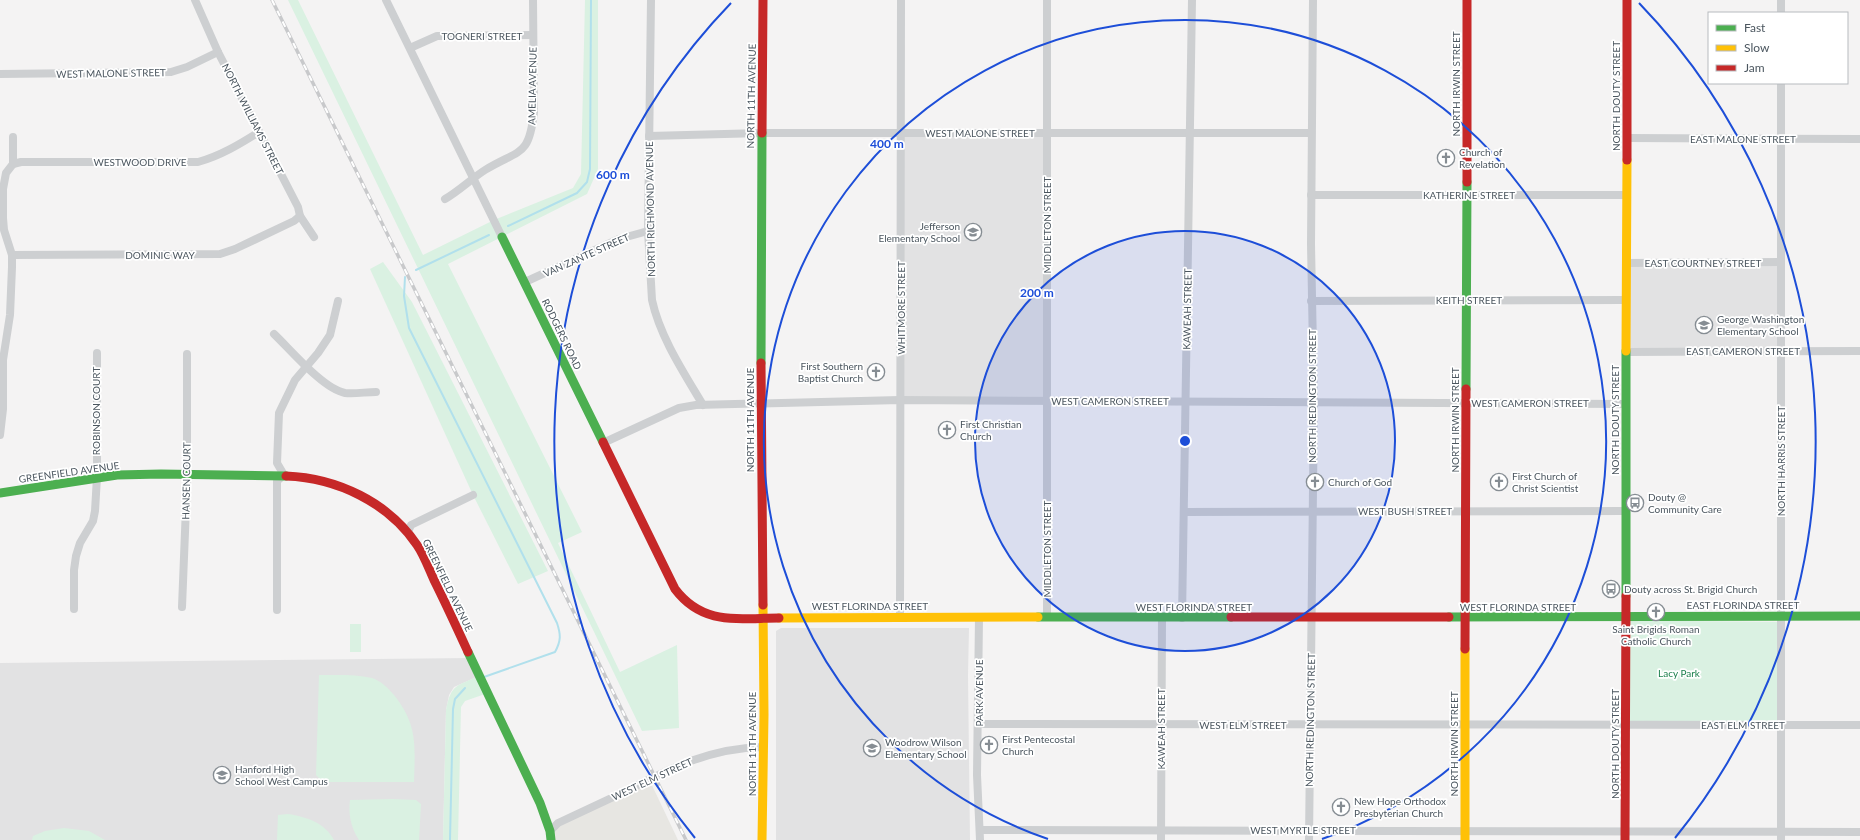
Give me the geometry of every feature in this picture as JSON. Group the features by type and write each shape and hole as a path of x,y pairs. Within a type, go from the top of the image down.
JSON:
{"street":[{"name":"NORTH WILLIAMS STREET","path":"195,0 218,52 298,207 300,216 314,237"},
{"name":"RODGERS ROAD","path":"386,0 603,443 680,596 691,607 705,615 732,618 762,617"},
{"name":"AMELIA AVENUE","path":"445,199 457,192 486,169 520,153 528,143 534,112 533,0"},
{"name":"NORTH RICHMOND AVENUE","path":"651,0 648,231 652,300 654,311 666,338 703,405"},
{"name":"NORTH 11TH AVENUE","path":"762,840 763,748 761,404 763,0"},
{"name":"WHITMORE STREET","path":"900,617 901,0"},
{"name":"MIDDLETON STREET","path":"1047,0 1047,617"},
{"name":"KAWEAH STREET","path":"1182,618 1192,0"},
{"name":"NORTH REDINGTON STREET","path":"1308,840 1314,402 1311,301 1313,0"},
{"name":"NORTH IRWIN STREET","path":"1465,835 1467,0"},
{"name":"NORTH DOUTY STREET","path":"1626,835 1627,0"},
{"path":"1781,0 1781,12"},
{"name":"TOGNERI STREET","path":"410,48 437,36 533,35"},
{"name":"WEST MALONE STREET","path":"0,74 171,72 187,67 218,52"},
{"name":"NORTH HARRIS STREET","path":"1781,84 1781,836"},
{"name":"WESTWOOD DRIVE","path":"13,164 21,162 198,162 209,159 226,151 259,132"},
{"name":"WEST MALONE STREET","path":"649,136 762,133 1311,133"},
{"path":"0,435 3,409 3,360 10,308 12,255 4,230 3,189 6,173 13,164 13,137"},
{"name":"EAST MALONE STREET","path":"1627,138 1860,139"},
{"name":"KATHERINE STREET","path":"1311,194 1627,195"},
{"name":"DOMINIC WAY","path":"12,255 220,254 235,249 294,221 300,216"},
{"name":"VAN ZANTE STREET","path":"525,282 619,238 648,231"},
{"name":"EAST COURTNEY STREET","path":"1626,263 1781,262"},
{"name":"KEITH STREET","path":"1311,301 1626,300"},
{"path":"277,610 277,481 284,475 277,463 278,420 284,401 295,380 318,353 330,335 338,301"},
{"path":"274,334 306,367 333,387 343,392 376,392"},
{"name":"EAST CAMERON STREET","path":"1626,352 1860,351"},
{"name":"ROBINSON COURT","path":"74,609 74,570 76,556 94,516 97,477 97,353"},
{"name":"HANSEN COURT","path":"182,608 187,475 186,354"},
{"name":"WEST CAMERON STREET","path":"603,443 679,408 703,405 900,400 1626,404"},
{"name":"GREENFIELD AVENUE","path":"0,493 97,477 119,475 284,475 316,479 342,486 381,508 408,532 427,565 530,782 550,836"},
{"path":"408,532 411,525 473,495"},
{"name":"WEST BUSH STREET","path":"1184,512 1626,511"},
{"name":"EAST FLORINDA STREET","path":"1626,618 1860,616"},
{"name":"WEST FLORINDA STREET","path":"762,617 1626,618"},
{"name":"PARK AVENUE","path":"979,617 978,775 980,840"},
{"name":"KAWEAH STREET","path":"1161,840 1162,618"},
{"name":"WEST ELM STREET","path":"979,724 1626,725"},
{"name":"EAST ELM STREET","path":"1626,725 1860,725"},
{"name":"WEST ELM STREET","path":"550,836 558,823 686,762 712,753 736,748 763,748"},
{"name":"WEST MYRTLE STREET","path":"980,830 1309,830 1465,835 1781,836 1860,832"}],"shaded area":[{"name":"Jefferson Elementary School","path":"901,133 1047,133 1047,400 900,400"},
{"name":"George Washington Elementary School","path":"1781,262 1781,351 1627,352 1626,263"},
{"name":"Woodrow Wilson Elementary School","path":"781,628 969,628 968,675 970,840 776,840 776,631"},
{"name":"Hanford High School West Campus","path":"471,658 479,676 454,687 449,695 446,710 443,840 0,840 0,663"},
{"path":"649,779 678,840 551,840 550,831"}],"green space":[{"path":"288,0 298,0 423,255 494,220 573,188 581,174 585,0 598,0 598,169 587,194 448,264 582,532 558,543 620,672 677,645 679,728 642,731"},
{"path":"383,262 412,302 548,571 518,584 473,495 370,269"},
{"name":"Lacy Park","path":"1626,618 1684,621 1781,622 1781,725 1626,725"},
{"path":"350,624 361,624 361,652 350,652"},
{"path":"319,675 353,675 372,678 387,687 392,692 402,706 411,726 415,757 414,782 323,782 316,775"},
{"path":"479,676 488,693 465,701 461,707 458,840 443,840 446,710 453,690 460,684"},
{"path":"350,800 416,800 421,804 419,840 359,840 351,821 349,810"},
{"path":"288,814 315,822 326,829 334,840 277,840 278,815"},
{"path":"64,828 89,831 105,840 32,840 33,836 45,831"}],"waterway":[{"path":"508,226 577,193 587,182 590,169 591,0"},
{"path":"416,270 489,235"},
{"path":"405,277 404,296 409,328 557,623 559,631 560,638 555,652 484,677"},
{"path":"450,840 453,709 455,699 465,688"}],"railway":[{"path":"272,0 686,840"}],"traffic: fast":[{"path":"761,363 762,133"},
{"path":"1466,389 1467,182"},
{"path":"502,237 603,442"},
{"path":"1626,351 1626,596"},
{"path":"0,493 117,475 161,474 286,476"},
{"path":"1449,617 1860,616"},
{"path":"1038,617 1231,617"},
{"path":"468,652 540,803 550,831 551,840"}],"traffic: slow":[{"path":"1626,351 1627,160"},
{"path":"762,840 764,715 763,605"},
{"path":"779,618 1038,617"},
{"path":"1465,649 1465,840"}],"traffic: jam":[{"path":"762,133 763,0"},
{"path":"1467,0 1467,182"},
{"path":"1627,0 1627,160"},
{"path":"761,363 763,605"},
{"path":"1465,649 1466,389"},
{"path":"603,442 675,589 686,601 697,609 722,617 735,619 779,618"},
{"path":"286,476 305,478 342,487 360,495 391,516 405,530 420,549 468,652"},
{"path":"1625,840 1626,596"},
{"path":"1231,617 1449,617"}],"place":[{"name":"Church of Revelation","path":"1446,158"},
{"name":"Jefferson Elementary School","path":"973,232"},
{"name":"George Washington Elementary School","path":"1704,325"},
{"name":"First Southern Baptist Church","path":"876,372"},
{"name":"First Christian Church","path":"947,430"},
{"name":"Church of God","path":"1315,482"},
{"name":"First Church of Christ Scientist","path":"1499,482"},
{"name":"Douty @ Community Care","path":"1635,503"},
{"name":"Douty across St. Brigid Church","path":"1611,589"},
{"name":"Saint Brigids Roman Catholic Church","path":"1656,612"},
{"name":"First Pentecostal Church","path":"989,745"},
{"name":"Woodrow Wilson Elementary School","path":"872,748"},
{"name":"Hanford High School West Campus","path":"222,775"},
{"name":"New Hope Orthodox Presbyterian Church","path":"1341,807"}]}
